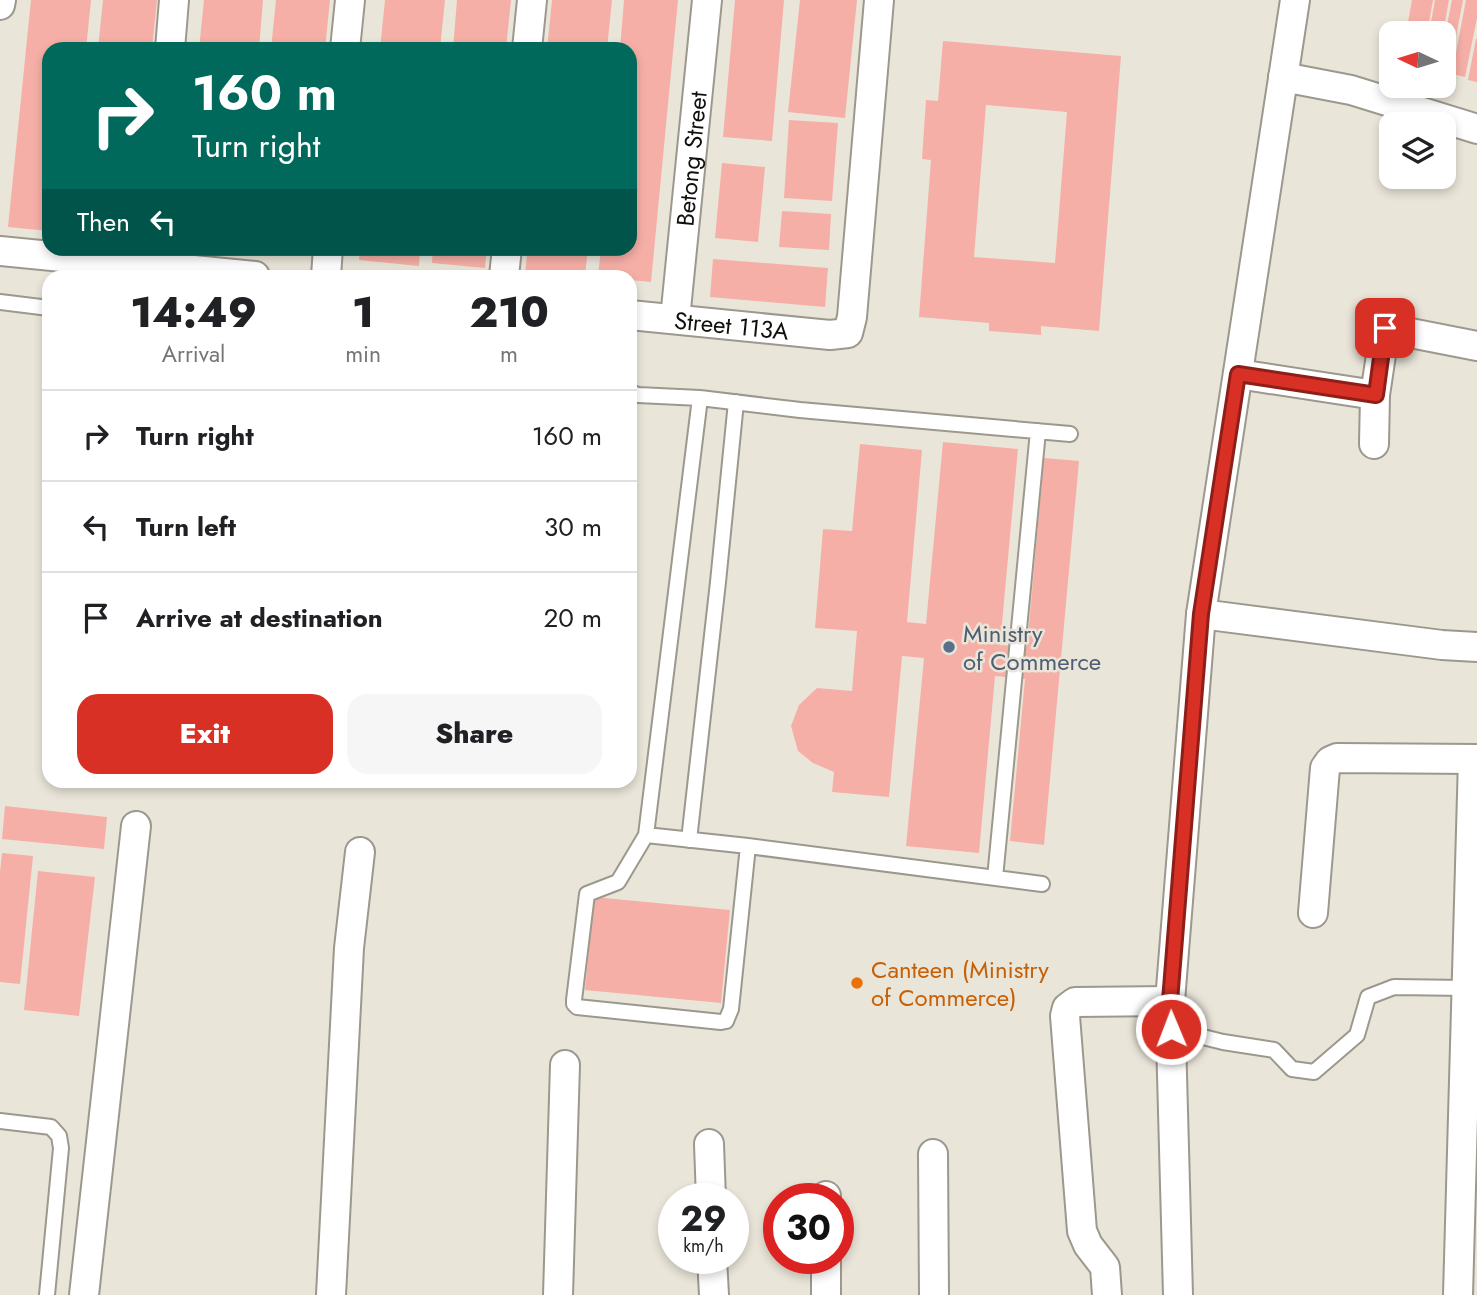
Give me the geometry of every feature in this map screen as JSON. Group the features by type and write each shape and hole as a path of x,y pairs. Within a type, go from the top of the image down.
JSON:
{"street":[{"path":"0,5 1,0"},
{"path":"171,42 174,0"},
{"path":"346,42 350,0"},
{"path":"528,42 532,0"},
{"name":"Betong Street","path":"675,319 707,0"},
{"name":"Street 113A","path":"637,316 830,335 848,332 852,317 879,0"},
{"path":"1178,1295 1170,1001 1201,614 1295,0"},
{"path":"1283,78 1351,90 1477,129"},
{"path":"0,251 42,253"},
{"path":"127,256 152,257 222,270"},
{"path":"1374,444 1376,395 1385,328 1477,346"},
{"path":"1238,374 1376,395"},
{"path":"1201,614 1477,648"},
{"path":"1313,913 1325,768 1330,761 1337,758 1475,759 1466,988 1468,1240 1458,1295"},
{"path":"84,1295 136,826"},
{"path":"331,1295 349,948 360,852"},
{"path":"1107,1295 1105,1267 1088,1245 1082,1231 1065,1016 1067,1008 1074,1002 1170,1001"},
{"path":"558,1295 565,1065"},
{"path":"709,1144 710,1183"},
{"path":"933,1154 934,1295"},
{"path":"713,1274 714,1295"},
{"path":"826,1274 826,1295"}],"lane":[{"path":"0,302 42,307"},
{"path":"637,395 700,398 800,410 1070,434"},
{"path":"700,398 646,835 618,881 587,894 574,1004 577,1007 726,1021 731,1009 748,846"},
{"path":"689,840 736,402"},
{"path":"995,878 1038,431"},
{"path":"646,835 1042,884"},
{"path":"1171,1029 1223,1042 1275,1050 1292,1069 1314,1072 1357,1035 1368,997 1394,987 1466,988"},
{"path":"0,1121 51,1127 59,1136 61,1148 47,1295"}],"building":[{"path":"31,0 91,0 87,42 42,42 42,230 8,227"},
{"path":"103,0 157,0 153,42 99,42"},
{"path":"204,0 263,0 260,42 200,42"},
{"path":"276,0 330,0 326,42 272,42"},
{"path":"385,0 445,0 441,42 381,42"},
{"path":"457,0 511,0 507,42 454,42"},
{"path":"552,0 612,0 608,42 548,42"},
{"path":"624,0 678,0 651,282 637,281 637,270 599,270 600,256 637,256 637,42 621,42"},
{"path":"735,0 784,0 772,141 723,137"},
{"path":"800,0 857,0 845,118 788,112"},
{"path":"1412,0 1433,0 1429,21 1408,21"},
{"path":"1435,0 1449,0 1445,21 1431,21"},
{"path":"1452,0 1463,0 1456,36 1456,21 1448,21"},
{"path":"1466,0 1477,0 1477,18 1465,77 1456,75 1456,53"},
{"path":"1477,39 1477,82 1468,80"},
{"path":"943,41 1121,56 1099,331 1041,326 1041,335 989,331 989,323 919,317 931,160 922,159 926,100 938,101","holes":["986,105 1067,112 1055,263 974,257"]},
{"path":"789,120 838,123 832,201 784,198"},
{"path":"722,163 765,167 758,242 715,238"},
{"path":"782,211 831,214 829,250 779,247"},
{"path":"359,256 420,256 419,266 359,260"},
{"path":"432,256 486,256 485,268 432,263"},
{"path":"527,256 587,256 586,270 525,270"},
{"path":"713,259 828,268 825,307 710,297"},
{"path":"943,442 1018,449 1000,645 1027,647 1044,458 1079,461 1044,845 1010,841 1025,679 995,676 979,853 906,846 924,658 902,656 889,797 832,792 834,772 813,763 798,751 791,726 799,705 817,688 852,691 857,631 815,628 823,529 852,531 860,444 922,450 907,622 926,624"},
{"path":"5,806 107,817 104,849 2,839"},
{"path":"2,853 33,856 20,984 0,982"},
{"path":"38,871 95,877 79,1016 24,1010"},
{"path":"594,897 730,910 721,1003 585,990"}],"place":[{"name":"Ministry of Commerce","path":"949,647"},
{"name":"Canteen (Ministry of Commerce)","path":"857,983"}],"route":[{"path":"1171,1029 1170,1001 1201,614 1238,374 1376,395 1385,328"}]}
